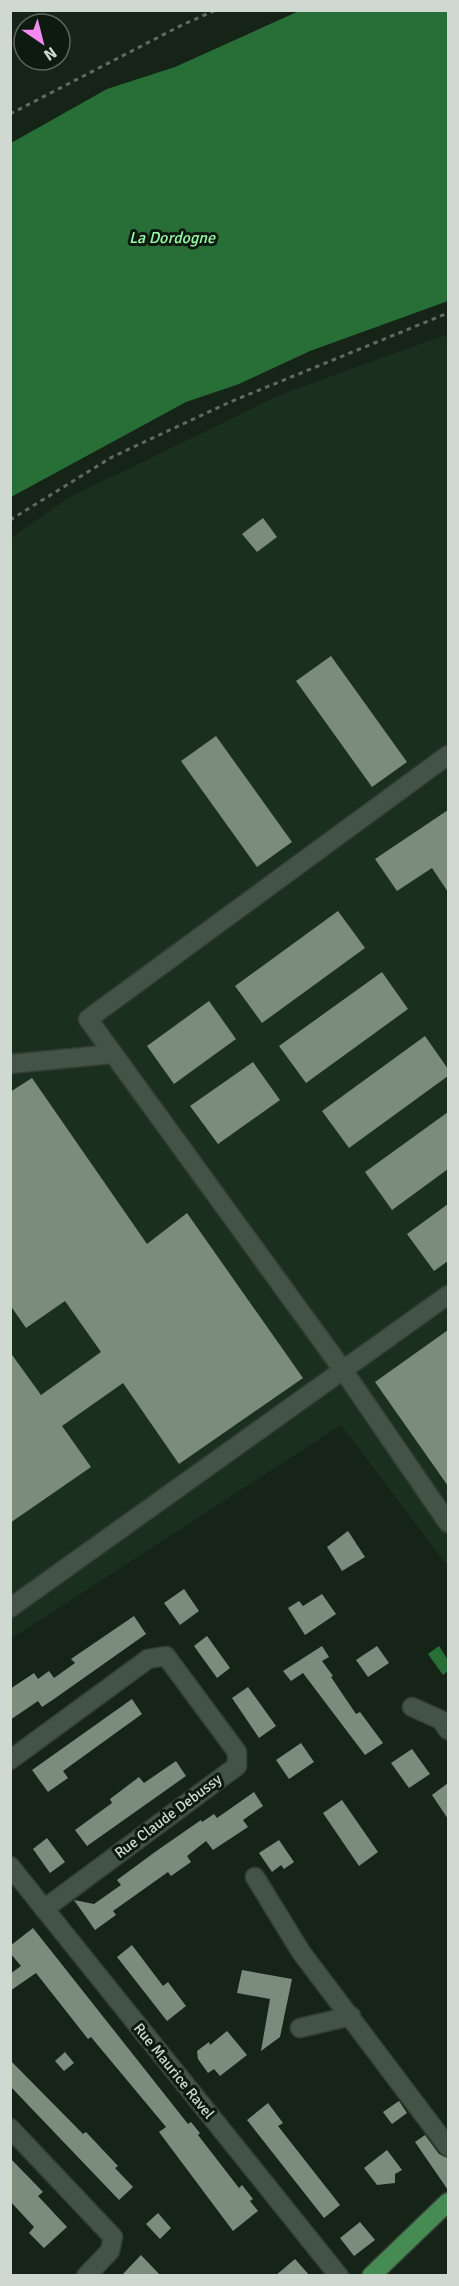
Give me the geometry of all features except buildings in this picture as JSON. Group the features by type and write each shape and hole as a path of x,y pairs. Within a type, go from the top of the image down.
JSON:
{"main road":[{"path":"371,2276 448,2202"}],"street":[{"path":"448,755 88,1019 343,1370 448,1523"},
{"path":"10,1064 113,1054"},
{"path":"10,1608 448,1295"},
{"name":"Rue Claude Debussy","path":"10,1760 148,1659 166,1656 237,1752 237,1766 44,1908"},
{"path":"412,1707 441,1720 448,1730"},
{"name":"Rue Maurice Ravel","path":"10,1866 339,2276"},
{"path":"255,1877 301,1952 448,2147"},
{"path":"300,2028 351,2016"},
{"path":"10,2128 113,2237 110,2251 86,2276"}],"path":[{"path":"10,114 182,25 216,10"},
{"path":"10,520 112,457 230,402 447,314"}],"shaded area":[{"path":"448,334 448,1567 341,1425 11,1639 11,538 68,498 282,394"}],"water":[{"name":"La Dordogne","path":"299,11 448,11 448,301 310,351 239,384 186,402 11,497 11,143 107,89 175,67"},
{"path":"439,1646 448,1660 448,1671 443,1675 428,1654"}]}
